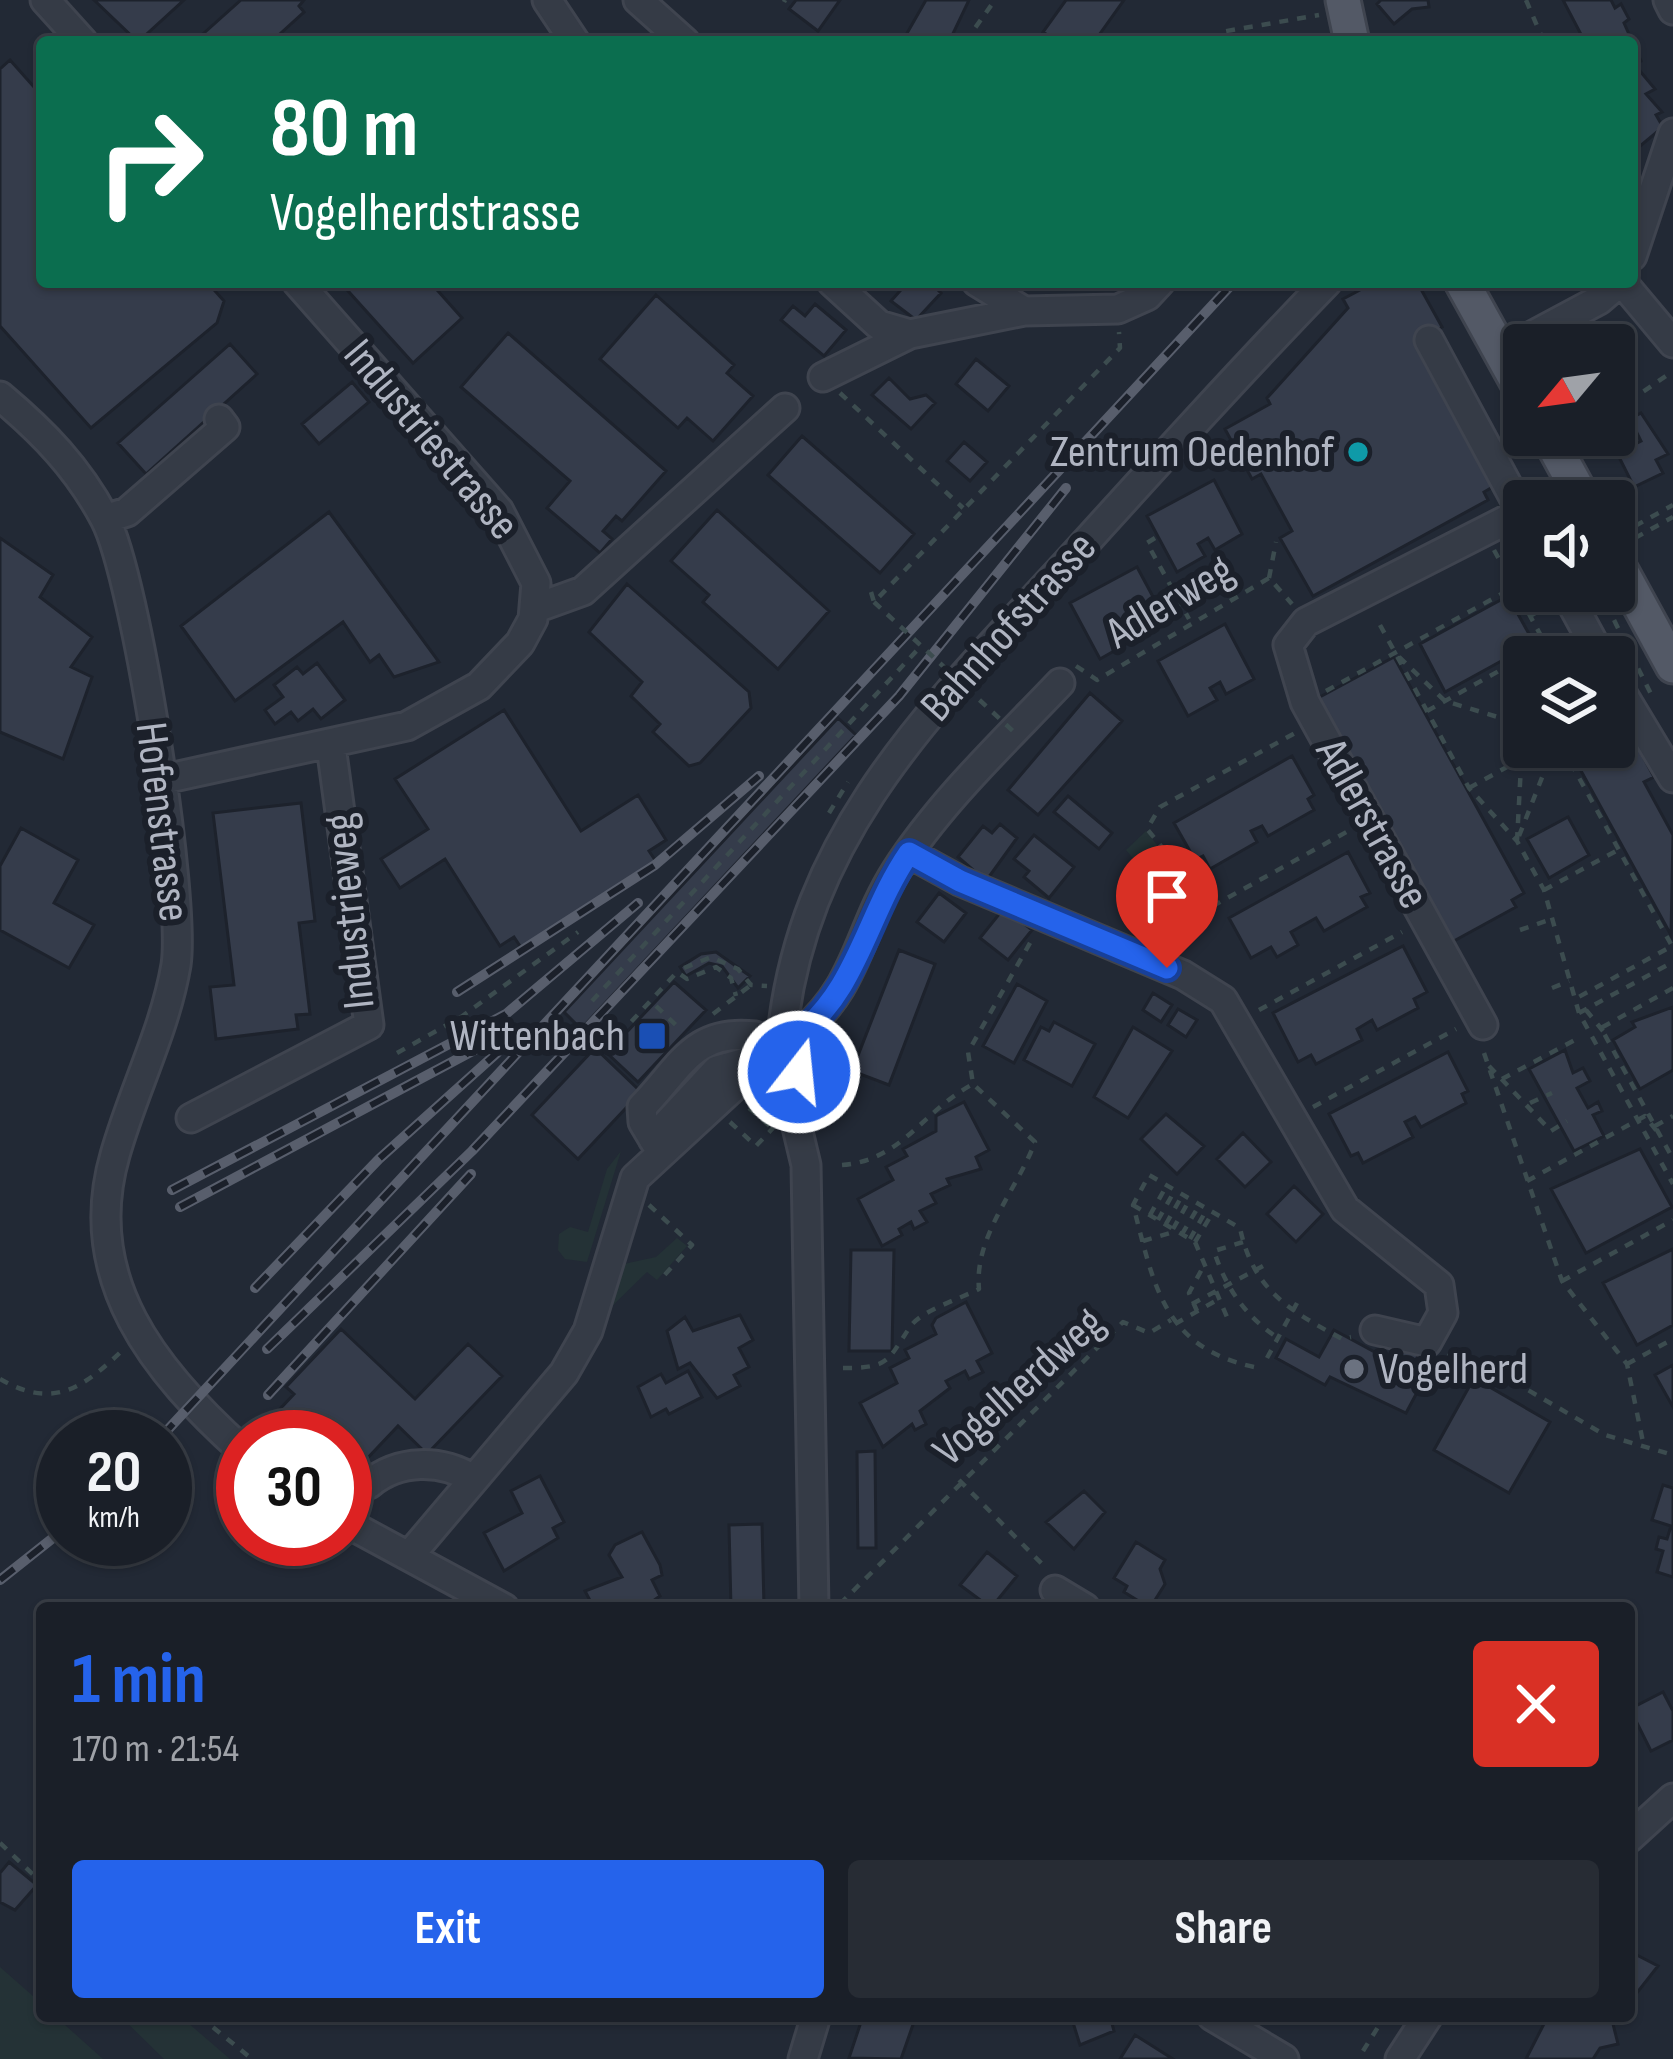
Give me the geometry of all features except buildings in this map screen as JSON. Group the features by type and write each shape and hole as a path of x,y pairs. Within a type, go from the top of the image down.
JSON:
{"main road":[{"path":"1336,6 1349,36"},
{"path":"1465,288 1503,360"},
{"path":"1635,574 1673,666"}],"street":[{"path":"45,0 78,36"},
{"path":"548,0 571,36"},
{"path":"638,0 678,36"},
{"path":"1668,0 1673,10"},
{"path":"1638,238 1673,133"},
{"name":"Industriestrasse","path":"302,288 499,511 525,554 537,602"},
{"path":"839,288 880,325 910,334"},
{"path":"987,288 1024,311"},
{"path":"823,377 910,334 1024,311 1118,309 1154,288"},
{"name":"Bahnhofstrasse","path":"790,1031 787,990 821,880 882,772 1322,288"},
{"path":"1500,353 1614,288"},
{"path":"1626,288 1673,344"},
{"path":"1429,340 1511,480"},
{"name":"Hofenstrasse","path":"0,396 64,454 106,519 123,570 160,780 178,920 176,963 114,1156 104,1206 107,1253 137,1336 173,1382 216,1424"},
{"path":"160,780 407,726 463,698 506,662 537,602 583,592 785,408"},
{"path":"106,519 127,512 225,427 219,419"},
{"path":"1306,622 1503,521"},
{"name":"Adlerstrasse","path":"1306,622 1288,644 1305,715 1478,1033"},
{"path":"409,1556 564,1372 587,1331 628,1191 657,1145 752,1056 767,1027 790,1031 839,996 884,892 909,853 1060,682"},
{"path":"1635,715 1673,778"},
{"name":"Industrieweg","path":"191,1118 369,1025 331,746"},
{"path":"909,853 1205,986 1238,1022 1345,1209 1439,1285 1443,1312 1427,1342 1376,1330"},
{"path":"657,1145 643,1122 642,1107 699,1046 713,1035 752,1056 768,1081 786,1081 799,1072 805,1057 790,1031"},
{"path":"786,1081 806,1165 814,1602"},
{"path":"372,1483 413,1464 458,1470 473,1479"},
{"path":"372,1536 493,1602"},
{"path":"1055,1590 1075,1602"},
{"path":"1635,1833 1673,1798"},
{"path":"803,2059 814,2022"},
{"path":"1223,2022 1284,2059"},
{"path":"1400,2059 1424,2022"}],"path":[{"path":"969,36 995,0"},
{"path":"1526,0 1541,36"},
{"path":"1218,36 1336,6"},
{"path":"874,602 1120,348"},
{"path":"1635,397 1673,371"},
{"path":"823,377 963,508"},
{"path":"1635,526 1673,505"},
{"path":"1635,541 1673,517"},
{"path":"1483,530 1503,567"},
{"path":"1155,538 1147,543 1190,622"},
{"path":"1270,578 1276,542"},
{"name":"Adlerweg","path":"1060,682 1079,664 1096,680 1270,578 1306,622"},
{"path":"872,592 874,602 1014,732"},
{"path":"1211,907 1147,829 1160,807 1395,653 1503,593"},
{"path":"1380,625 1469,788 1517,841 1544,890 1575,999 1673,1184"},
{"path":"592,1001 921,646"},
{"path":"1395,653 1445,701 1503,718"},
{"path":"1427,711 1503,669"},
{"path":"1469,788 1505,768"},
{"path":"1517,841 1521,768"},
{"path":"1517,841 1549,768"},
{"path":"1570,768 1672,946 1575,999"},
{"path":"1167,968 1211,907 1359,825"},
{"path":"1544,890 1618,850"},
{"path":"843,1368 874,1368 894,1357 910,1326 980,1289 977,1265 985,1241 1035,1142 973,1084 968,1052 993,1000 1046,917"},
{"path":"1520,930 1552,919"},
{"path":"1238,1022 1414,925"},
{"path":"398,1053 460,1017 578,932"},
{"path":"684,968 711,956 738,969 752,985 767,986"},
{"path":"1582,1012 1673,962"},
{"path":"607,1048 677,972 687,979 716,967 731,978 736,997"},
{"path":"1552,988 1570,980"},
{"path":"1603,1031 1673,988"},
{"path":"656,1006 685,1034"},
{"path":"1582,1012 1603,1031 1673,1159"},
{"path":"1292,1118 1478,1033 1562,1281 1627,1364 1644,1447"},
{"path":"1502,1079 1575,1040"},
{"path":"1486,1064 1530,1104 1551,1131 1567,1121"},
{"path":"842,1165 876,1162 951,1096 973,1084"},
{"path":"1530,1104 1552,1093"},
{"path":"722,1114 756,1146 776,1130 737,1099"},
{"path":"1527,1180 1645,1116 1659,1134"},
{"path":"1655,1126 1673,1116"},
{"path":"1254,1367 1205,1350 1173,1322 1133,1205 1149,1175 1240,1228 1252,1271 1266,1291 1292,1311 1342,1340 1376,1330"},
{"path":"1150,1215 1167,1185"},
{"path":"1158,1220 1175,1190"},
{"path":"1166,1224 1183,1194"},
{"path":"1178,1232 1190,1199"},
{"path":"646,1202 692,1245 659,1282"},
{"path":"1143,1241 1178,1232 1200,1204"},
{"path":"1133,1205 1192,1240 1227,1317"},
{"path":"1192,1240 1210,1210"},
{"path":"1562,1281 1673,1220"},
{"path":"1243,1242 1214,1251 1227,1285 1248,1313 1278,1338"},
{"path":"1192,1304 1262,1266"},
{"path":"1197,1311 1192,1304 1192,1280 1203,1268"},
{"name":"Vogelherdweg","path":"842,1602 959,1480 1124,1322 1149,1333 1218,1300"},
{"path":"1267,1358 1297,1304"},
{"path":"0,1379 16,1388 57,1394 85,1386 137,1336"},
{"path":"1627,1364 1673,1339"},
{"path":"1427,1342 1488,1376 1509,1379 1605,1435 1673,1455"},
{"path":"959,1480 1042,1558 1055,1590"},
{"path":"0,1843 36,1877"},
{"path":"206,2022 252,2059"},
{"path":"1363,2051 1381,2022"}],"shaded area":[{"path":"1146,831 1207,908 1192,930 1126,850"},
{"path":"621,1151 587,1262 565,1259 558,1250 559,1234 570,1227 588,1232 607,1169"},
{"path":"677,1238 687,1246 657,1280 647,1272 605,1313 619,1265 656,1257"},
{"path":"0,1967 36,1999 36,2022 62,2022 103,2059 0,2059"},
{"path":"126,2022 187,2022 230,2059 164,2059"}],"railway":[{"path":"186,1410 1228,288"},
{"path":"267,1349 472,1151 899,696 1066,488"},
{"path":"457,992 655,865 759,776"},
{"path":"172,1190 506,1014 638,903"},
{"path":"180,1207 495,1039"},
{"path":"255,1288 379,1159 497,1053"},
{"path":"268,1395 471,1174"},
{"path":"0,1580 36,1551"}],"place":[{"name":"Zentrum Oedenhof","path":"1358,452"},
{"name":"Wittenbach","path":"652,1036"},
{"name":"Vogelherd","path":"1354,1369"}],"route":[{"path":"799,1072 805,1049 798,1035 839,996 884,892 909,853 960,881 1167,968"}]}
